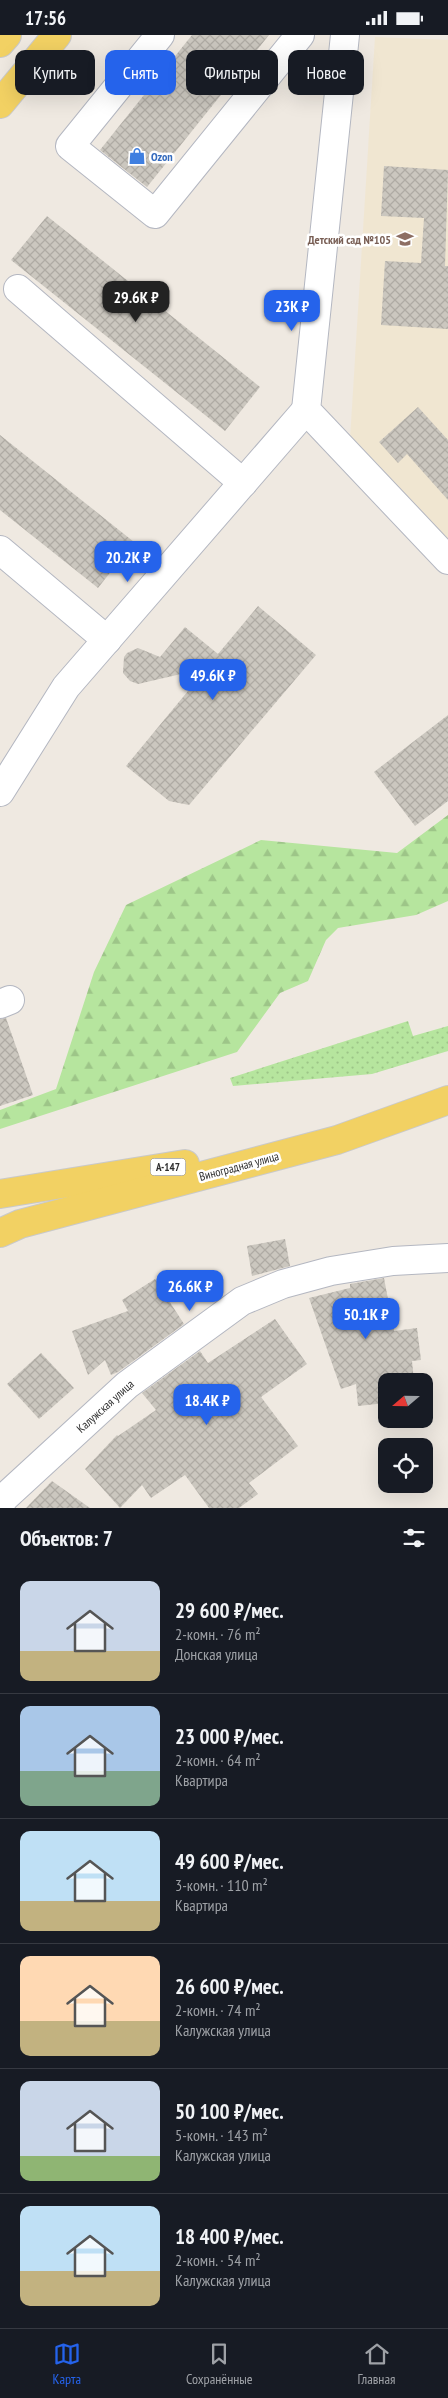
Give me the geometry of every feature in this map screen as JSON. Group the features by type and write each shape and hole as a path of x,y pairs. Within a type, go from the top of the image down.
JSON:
{"main road":[{"path":"0,43 6,35"},
{"path":"0,104 57,35"},
{"name":"Виноградная улица","path":"7,1229 337,1140 448,1100"},
{"name":"А-147","path":"0,1194 337,1140"}],"street":[{"path":"160,35 70,146 155,214 300,35"},
{"path":"0,792 66,687 306,410 345,35"},
{"path":"18,289 243,483"},
{"path":"306,410 448,560"},
{"path":"0,550 107,640"},
{"name":"Калужская улица","path":"0,1505 4,1498 127,1385 242,1301 283,1284 331,1271 393,1261 448,1258"}],"shaded area":[{"name":"Детский сад №105","path":"375,37 448,40 448,546 350,439"}],"green space":[{"path":"448,815 448,901 416,915 338,928 326,940 308,981 280,993 237,1052 0,1129 0,1110 56,1089 94,972 126,905 261,840 397,853"},
{"path":"408,1021 413,1036 448,1026 448,1051 372,1074 233,1086 230,1078"}],"building":[{"path":"192,35 269,35 257,50 186,50 186,95 221,95 147,187 100,150 144,95 176,95 176,55"},
{"path":"384,166 448,170 445,266 448,266 448,329 381,325 385,261 421,263 424,218 381,216"},
{"path":"47,216 260,387 225,431 11,260"},
{"path":"418,407 448,440 448,500 407,454 398,463 379,442"},
{"path":"0,435 134,542 98,588 0,510"},
{"path":"258,606 316,655 189,805 169,801 126,766 207,668 138,684 130,681 123,673 124,657 127,653 138,648 160,657 185,627 218,654"},
{"path":"448,715 448,801 415,826 374,772"},
{"path":"6,1018 33,1095 0,1106 0,1019"},
{"path":"285,1239 290,1266 252,1276 247,1246"},
{"path":"384,1278 394,1331 417,1328 421,1360 412,1361 413,1373 378,1373 378,1404 358,1406 356,1384 341,1389 309,1298 350,1288 350,1284"},
{"path":"155,1279 184,1324 118,1372 111,1375 105,1360 88,1375 72,1331 128,1311 122,1300"},
{"path":"275,1319 307,1364 261,1397 298,1446 249,1483 258,1494 239,1508 209,1508 185,1475 151,1498 142,1485 120,1508 85,1469 117,1435 156,1410 142,1393 200,1351 208,1363"},
{"path":"41,1353 74,1388 39,1419 7,1384"},
{"path":"52,1481 90,1508 26,1508"}],"place":[{"name":"Ozon","path":"137,156"},
{"name":"Детский сад №105","path":"405,239"}]}
